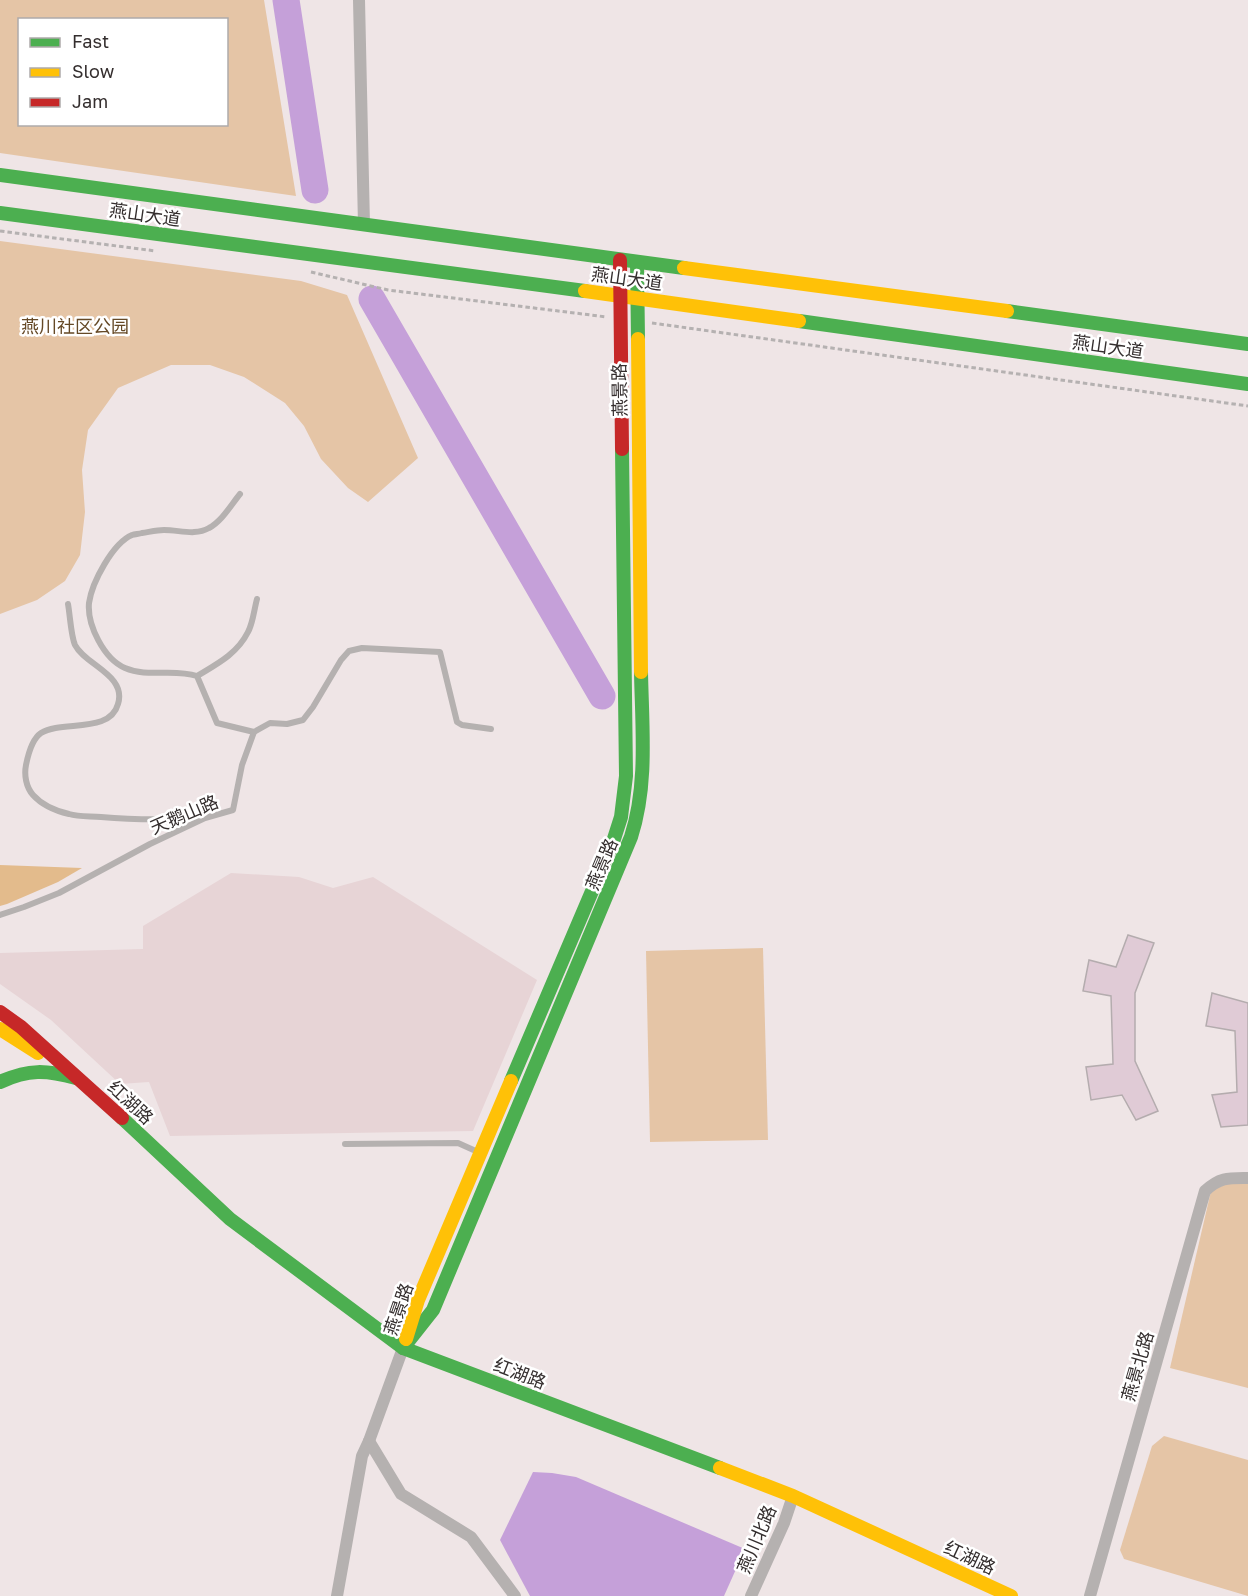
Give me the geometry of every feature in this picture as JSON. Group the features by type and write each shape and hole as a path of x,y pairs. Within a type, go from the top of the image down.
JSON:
{"main road":[{"name":"燕山大道","path":"0,175 1248,344"},
{"name":"燕山大道","path":"0,213 636,298 1248,384"},
{"name":"燕景路","path":"403,1348 418,1300 613,842 624,803 626,776 620,260"},
{"name":"燕景路","path":"403,1348 433,1310 638,820 642,774 637,262"},
{"name":"红湖路","path":"0,1012 21,1027 80,1079 230,1219 403,1348 793,1496 1011,1596"},
{"name":"红湖路","path":"0,1029 80,1079"},
{"path":"0,1082 16,1074 32,1071 52,1071 80,1079"}],"street":[{"path":"359,0 364,225"},
{"name":"燕景北路","path":"1090,1596 1205,1191 1215,1182 1228,1178 1248,1178"},
{"path":"337,1596 362,1456 403,1348"},
{"path":"369,1441 401,1494 471,1537 515,1596"},
{"name":"燕川北路","path":"751,1596 784,1523 793,1496"}],"lane":[{"path":"240,494 212,527 199,533 163,530 132,535 114,549 98,575 89,603 92,628 106,653 122,667 140,673 186,673 197,676 226,659 236,650 249,631 257,599"},
{"path":"68,604 74,644 80,652 111,678 119,689 118,704 110,718 94,724 59,727 40,734 28,752 25,771 28,790 41,803 70,815 161,820 205,818"},
{"path":"197,676 217,723 254,732 270,723 287,724 303,720 349,651 362,648 440,652 458,722 462,725 491,729"},
{"name":"天鹅山路","path":"0,915 59,893 150,844 205,818 232,810 242,765 254,732"},
{"path":"345,1144 458,1143 482,1154"}],"path":[{"path":"0,231 164,252"},
{"path":"304,270 388,290 606,317"},
{"path":"668,325 1248,406"}],"shaded area":[{"path":"0,865 82,868 58,882 0,906"},
{"path":"231,873 299,877 333,888 373,877 537,980 473,1131 170,1136 149,1082 120,1084 51,1020 0,984 0,953 143,949 143,926"},
{"path":"533,1472 576,1477 745,1549 724,1596 530,1596 500,1540"}],"green space":[{"path":"0,0 264,0 296,196 0,153"},
{"name":"燕川社区公园","path":"0,241 301,281 347,295 418,458 368,502 348,488 321,459 304,426 285,403 244,377 210,365 171,365 118,388 88,430 82,470 85,512 80,555 65,581 37,600 0,614"},
{"path":"763,948 768,1140 650,1142 646,951"},
{"path":"1232,1181 1248,1184 1248,1388 1170,1368 1211,1191"},
{"path":"1164,1436 1248,1460 1248,1596 1124,1559 1120,1550 1152,1446"}],"building":[{"path":"1128,935 1154,943 1135,993 1135,1061 1158,1111 1136,1120 1122,1095 1091,1100 1086,1067 1113,1064 1111,996 1083,991 1089,960 1116,967"},
{"path":"1212,993 1248,1003 1248,1125 1221,1127 1212,1095 1237,1092 1235,1031 1206,1026"}],"waterway":[{"path":"286,0 315,190"},
{"path":"372,299 602,696"}],"traffic: fast":[{"path":"0,175 684,268"},
{"path":"0,213 585,291"},
{"path":"637,262 638,339"},
{"path":"1007,311 1248,344"},
{"path":"799,321 1248,384"},
{"path":"511,1081 613,842 621,817 626,776 622,449"},
{"path":"403,1348 433,1310 631,837 642,776 641,672"},
{"path":"0,1082 38,1072 56,1073 76,1078"},
{"path":"122,1118 230,1219 403,1348 720,1468"}],"traffic: slow":[{"path":"684,268 1007,311"},
{"path":"585,291 799,321"},
{"path":"638,339 641,672"},
{"path":"0,1029 38,1053"},
{"path":"406,1339 418,1300 511,1081"},
{"path":"720,1468 793,1496 1011,1596"}],"traffic: jam":[{"path":"620,260 622,449"},
{"path":"0,1012 21,1027 122,1118"}]}
